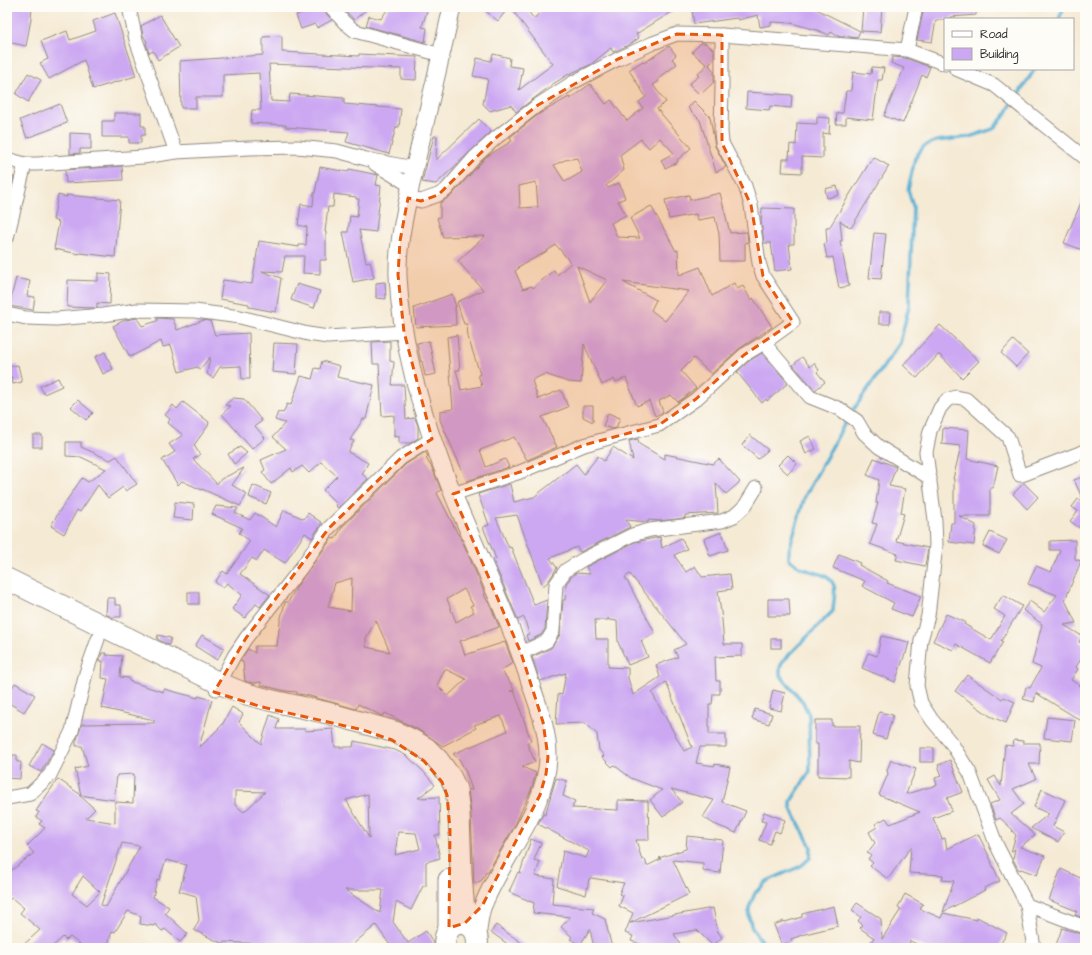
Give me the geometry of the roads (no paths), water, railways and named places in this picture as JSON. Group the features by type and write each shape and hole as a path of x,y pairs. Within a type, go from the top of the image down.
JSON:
{"main road":[{"path":"7,579 216,688 243,693 370,724 395,732 426,748 438,760 451,778 456,789 459,814 463,937"},
{"path":"7,594 98,638 262,707 326,720 363,730 392,740 409,749 424,761 436,774 442,782 447,795 463,937"}],"street":[{"path":"129,7 136,40 176,152"},
{"path":"331,7 344,22 355,31 441,55"},
{"path":"452,7 414,168 400,242 398,275 404,332 432,439 453,494 521,653 543,722 548,757 547,768 540,795 534,808 515,845 491,886 482,906 463,937"},
{"path":"907,50 916,7"},
{"path":"366,159 421,200 438,195 446,190 475,157 497,137 538,105 572,83 618,59 677,34 722,34 907,50 944,64"},
{"path":"453,494 520,472 584,445 659,425 696,399 744,355 764,343 793,322 764,276 759,263 751,205 745,186 722,143 722,34"},
{"path":"958,70 994,85 1085,158"},
{"path":"7,159 25,164 143,157 176,152 298,147 337,150 366,159 414,168"},
{"path":"7,238 25,164"},
{"path":"7,314 26,318 56,319 103,315 137,310 195,311 240,317 308,334 328,337 404,332"},
{"path":"764,343 810,397 840,410 857,421 864,433 879,447 930,478"},
{"path":"1034,948 1027,905 996,844 970,773 952,744 932,720 921,702 917,686 921,640 928,616 936,545 935,520 926,452 930,431 940,408 947,400 956,398 966,399 1008,437 1020,475 1085,451"},
{"path":"216,688 246,638 301,568 329,528 401,458 432,439"},
{"path":"521,653 547,641 553,631 556,584 566,570 582,560 632,535 650,530 722,521 734,516 745,506 756,488"},
{"path":"7,798 30,794 50,775 72,731 86,673 98,638"},
{"path":"462,891 473,896 491,886"},
{"path":"1027,905 1085,927"}],"waterway":[{"path":"1059,18 1064,7"},
{"path":"1016,98 1034,70"},
{"path":"854,409 900,343 909,306 913,206 908,190 915,158 924,146 936,141 969,137 993,129 1006,114 1012,103"},
{"path":"766,948 752,928 749,917 749,908 755,893 767,881 801,866 810,858 811,847 791,808 791,801 810,771 809,715 803,702 780,675 780,668 782,662 833,611 835,595 834,586 829,578 806,570 797,565 789,559 789,550 805,496 845,423"}]}
